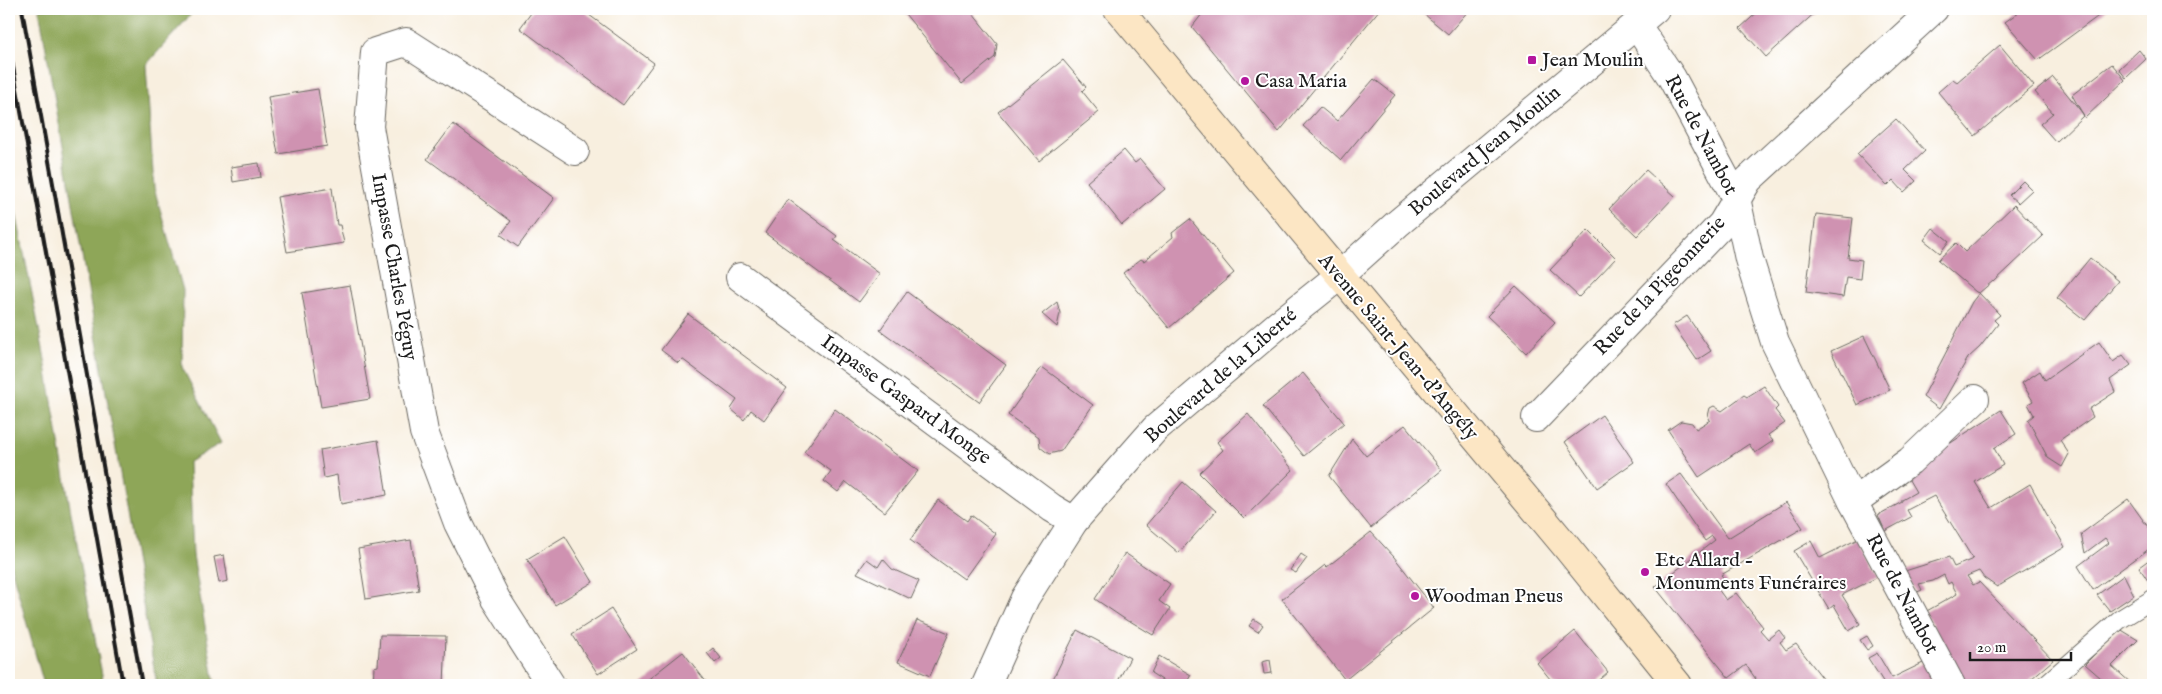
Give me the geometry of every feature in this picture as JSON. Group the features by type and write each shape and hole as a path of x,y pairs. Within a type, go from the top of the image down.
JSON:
{"main road":[{"name":"Avenue Saint-Jean-d'Angély","path":"1118,9 1564,544 1678,685"}],"street":[{"name":"Rue de la Pigeonnerie","path":"1536,418 1722,224 1748,180 1934,9"},
{"name":"Boulevard Jean Moulin","path":"1339,276 1397,224 1646,16"},
{"name":"Rue de Nambot","path":"1646,16 1672,78 1736,198 1749,259 1775,342 1853,502 1951,685"},
{"name":"Impasse Charles Péguy","path":"551,685 496,599 458,523 424,432 369,127 375,52 406,42 575,151"},
{"name":"Boulevard de la Liberté","path":"986,685 1025,598 1074,521 1155,429 1278,324 1339,276"},
{"name":"Impasse Gaspard Monge","path":"740,277 997,468 1052,508 1074,521"},
{"path":"1853,502 1910,461 1975,399"}],"lane":[{"path":"2046,685 2119,620 2153,599"}],"green space":[{"path":"39,9 188,9 193,12 146,65 154,188 183,290 182,367 221,443 189,462 193,555 215,685 157,685"},
{"path":"9,177 44,354 71,513 104,685 44,685 9,560"}],"building":[{"path":"534,9 581,9 654,63 623,105 520,28"},
{"path":"901,9 969,9 997,44 995,57 962,84"},
{"path":"1206,9 1380,9 1279,132 1192,27"},
{"path":"1418,9 1470,9 1448,34"},
{"path":"1761,9 1819,9 1766,57 1740,28"},
{"path":"2023,9 2108,9 2038,60 2005,22"},
{"path":"2000,45 2034,86 1975,136 1938,92 1953,79 1957,82"},
{"path":"2139,50 2146,59 2126,78 2119,69"},
{"path":"1063,60 1086,87 1082,91 1099,112 1039,161 998,112"},
{"path":"2112,64 2125,80 2085,118 2072,95"},
{"path":"2053,77 2084,115 2056,142 2040,124 2053,113 2035,92"},
{"path":"1374,79 1395,95 1341,160 1303,126 1320,107 1337,121"},
{"path":"318,89 327,146 278,154 268,97"},
{"path":"1896,119 1925,151 1905,170 1916,181 1904,192 1893,180 1887,186 1857,154"},
{"path":"453,124 554,198 518,247 501,235 511,221 427,159"},
{"path":"1124,150 1135,163 1140,159 1165,189 1122,225 1087,182"},
{"path":"259,163 261,177 233,182 231,167"},
{"path":"1646,170 1675,196 1637,236 1609,209"},
{"path":"2023,181 2032,190 2018,203 2009,195"},
{"path":"332,188 337,225 340,225 344,243 287,252 277,197"},
{"path":"788,199 837,236 834,240 880,274 859,302 765,233"},
{"path":"2014,205 2043,236 1994,282 1979,293 1976,292 1938,260 1956,243 1965,252"},
{"path":"1816,214 1853,218 1848,258 1862,260 1860,279 1846,277 1843,297 1806,292"},
{"path":"1190,219 1234,273 1169,328 1123,273 1141,259 1144,261 1173,237 1172,233"},
{"path":"1933,228 1949,241 1940,253 1924,240"},
{"path":"1588,230 1616,258 1579,297 1550,270"},
{"path":"2090,258 2118,281 2085,320 2057,298"},
{"path":"350,285 370,399 321,407 302,293"},
{"path":"1516,286 1555,322 1526,353 1487,316"},
{"path":"907,292 1006,365 979,402 880,330"},
{"path":"1979,293 2000,315 1994,320 1998,324 1980,347 1968,358 1939,409 1923,397 1972,302"},
{"path":"1057,302 1060,313 1057,327 1042,314"},
{"path":"688,314 787,388 764,420 751,410 744,420 731,409 737,400 682,359 678,363 661,350"},
{"path":"1687,316 1711,351 1697,360 1673,325"},
{"path":"1864,336 1890,390 1857,405 1831,351"},
{"path":"2099,342 2113,362 2123,355 2131,365 2110,380 2115,392 2089,409 2093,417 2060,440 2069,454 2062,467 2048,458 2028,420 2034,415 2028,404 2033,401 2022,383 2040,371 2045,380"},
{"path":"1042,367 1093,405 1061,451 1049,454 1040,447 1039,437 1008,415"},
{"path":"1303,373 1344,423 1304,456 1263,406"},
{"path":"1764,386 1778,407 1775,410 1785,423 1768,435 1773,441 1755,453 1749,444 1699,477 1668,430 1681,421 1692,423 1696,429 1710,420 1708,416 1710,408 1714,406 1722,411 1744,395 1747,397"},
{"path":"835,409 918,471 885,512 846,482 838,492 824,481 831,471 804,452"},
{"path":"2001,410 2016,434 1994,448 2003,465 1975,482 1991,508 2030,484 2065,547 1997,587 1984,578 1979,571 1967,576 1973,585 1979,582 2053,660 2024,685 1964,685 1925,612 1957,594 1951,582 1948,584 1944,575 1933,581 1919,584 1922,590 1915,593 1905,571 1949,557 1954,567 1973,559 1934,496 1907,510 1911,517 1885,531 1878,515 1916,492 1906,475 1914,467"},
{"path":"1248,414 1293,470 1244,518 1199,473 1223,450 1217,442"},
{"path":"1602,415 1634,462 1597,488 1565,442"},
{"path":"1405,425 1442,470 1371,528 1329,476 1352,439 1366,456"},
{"path":"378,440 387,495 341,504 337,475 324,478 320,450"},
{"path":"1681,474 1728,538 1786,502 1803,528 1721,575 1728,583 1718,589 1726,600 1736,593 1763,627 1760,630 1768,639 1779,630 1785,638 1780,642 1786,650 1796,644 1828,685 1760,685 1746,665 1729,678 1655,587 1715,540 1712,536 1705,541 1666,484"},
{"path":"1183,482 1216,511 1179,553 1146,525"},
{"path":"2128,499 2153,534 2153,555 2149,549 2093,590 2078,566 2109,543 2105,538 2085,553 2081,534"},
{"path":"938,500 967,521 971,515 996,534 964,579 910,540"},
{"path":"1371,532 1394,557 1434,608 1345,680 1282,599"},
{"path":"565,536 593,582 555,605 527,559"},
{"path":"1858,539 1878,577 1842,595 1860,624 1849,631 1834,605 1829,609 1794,551 1811,541 1820,558"},
{"path":"411,540 419,590 366,599 358,549"},
{"path":"1125,553 1170,584 1159,601 1170,609 1153,635 1129,622 1095,599"},
{"path":"1301,554 1307,558 1296,573 1290,570"},
{"path":"224,555 228,581 219,583 214,557"},
{"path":"867,559 878,567 883,559 892,569 919,581 911,599 857,573"},
{"path":"2150,559 2153,564 2153,582 2150,584 2139,567"},
{"path":"2124,575 2134,595 2110,611 2097,595"},
{"path":"611,609 637,649 598,674 572,634"},
{"path":"1254,619 1263,625 1258,632 1249,626"},
{"path":"917,620 949,633 930,676 898,662"},
{"path":"2120,629 2138,640 2112,666 2133,685 2109,685 2085,664"},
{"path":"1077,630 1130,658 1116,685 1065,685 1053,679"},
{"path":"1575,631 1608,672 1593,685 1555,685 1537,663"},
{"path":"380,635 446,636 444,685 373,685 374,667 378,666"},
{"path":"1867,636 1873,646 1867,650 1860,640"},
{"path":"713,648 721,658 715,663 707,653"},
{"path":"683,652 707,683 705,685 641,685"},
{"path":"1877,653 1892,678 1923,663 1937,685 1881,685 1884,683 1868,658"},
{"path":"1159,656 1191,675 1185,685 1170,685 1151,673"},
{"path":"1270,660 1272,673 1264,674 1262,662"}],"railway":[{"path":"22,9 142,685"},
{"path":"9,44 123,685"}],"place":[{"name":"Jean Moulin","path":"1532,60"},
{"name":"Casa Maria","path":"1245,81"},
{"name":"Etc Allard - Monuments Funéraires","path":"1645,572"},
{"name":"Woodman Pneus","path":"1415,596"}]}
